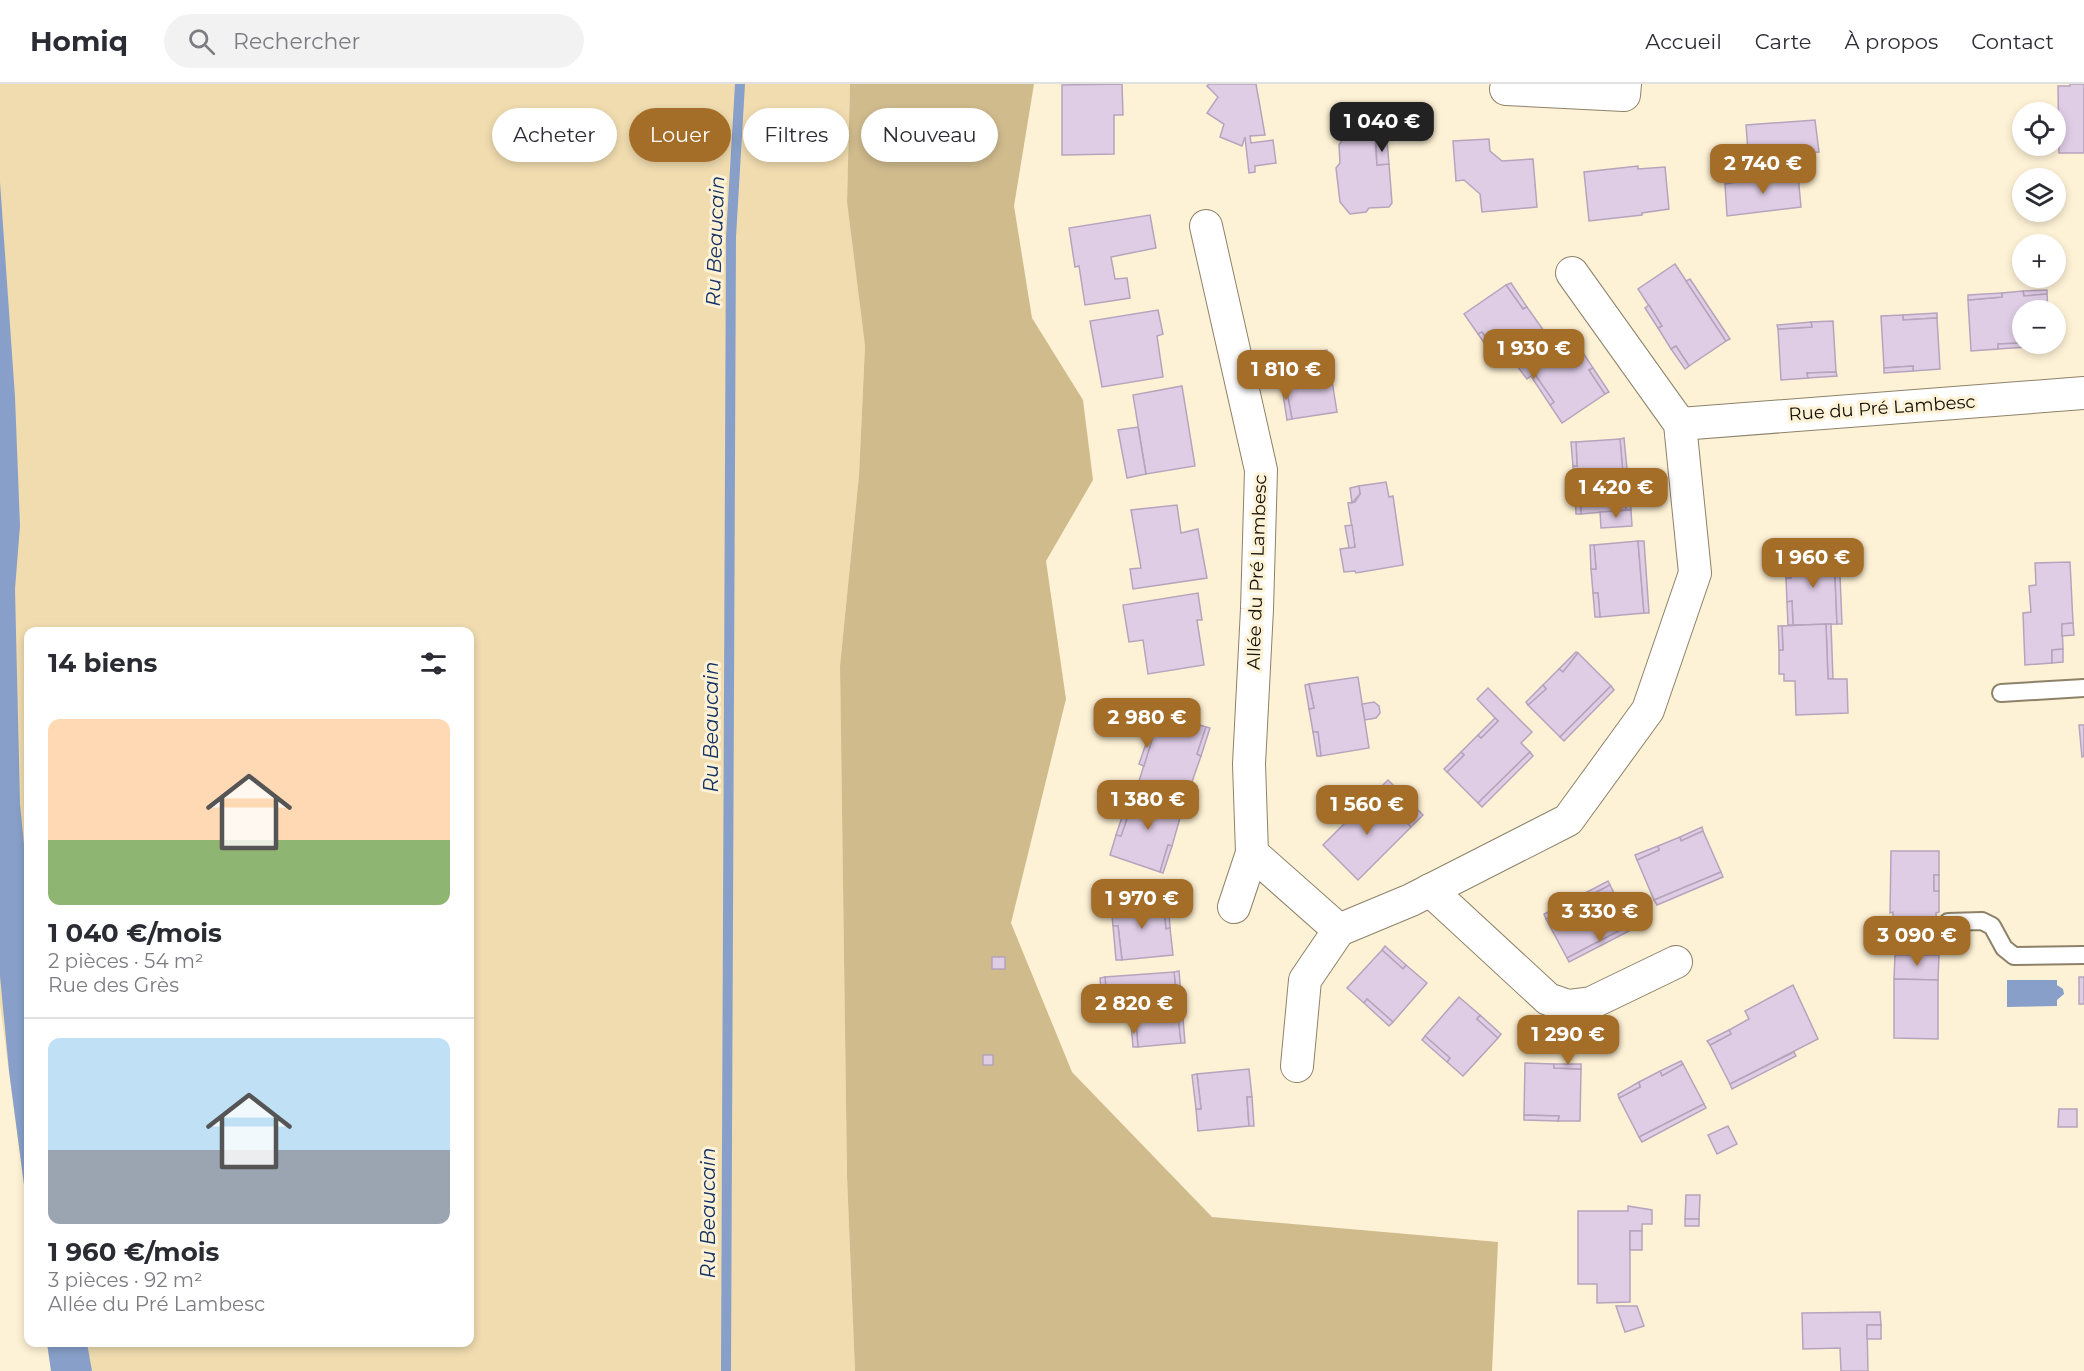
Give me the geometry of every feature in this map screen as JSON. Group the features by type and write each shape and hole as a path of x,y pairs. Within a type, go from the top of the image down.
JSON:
{"street":[{"path":"1506,89 1624,95 1625,84"},
{"name":"Allée du Pré Lambesc","path":"1206,226 1261,470 1249,764 1252,853 1234,907"},
{"path":"1297,1066 1305,980 1339,930 1430,890 1568,820 1648,710 1695,573 1680,424 1572,273"},
{"name":"Rue du Pré Lambesc","path":"1680,424 2084,393"},
{"path":"1252,853 1339,930"},
{"path":"1430,890 1548,999 1568,1006 1591,1003 1676,962"}],"lane":[{"path":"2001,693 2084,688"},
{"path":"1948,922 1982,921 1992,926 2004,948 2014,956 2084,955"}],"shaded area":[{"path":"0,84 850,84 849,123 849,108 743,108 743,162 848,162 847,202 865,346 859,475 840,666 847,1177 855,1371 51,1371 48,1347 474,1347 474,627 24,627 24,1185 0,1004"},
{"path":"850,84 1034,84 1014,206 1032,318 1083,400 1093,480 1046,561 1066,699 1011,923 1072,1072 1212,1217 1498,1242 1492,1371 855,1371 847,1177 840,666 859,475 865,346 847,202"}],"water":[{"path":"0,182 15,397 20,526 15,589 20,804 24,844 24,1185 9,1071 0,976"},
{"path":"2007,980 2057,980 2057,985 2063,989 2064,994 2057,1000 2057,1006 2007,1007"},
{"path":"48,1347 88,1347 92,1371 51,1371"}],"building":[{"path":"1122,84 1123,115 1114,115 1114,154 1062,155 1062,85"},
{"path":"1209,84 1256,84 1265,135 1250,136 1251,143 1273,140 1276,163 1255,166 1255,172 1249,173 1245,137 1242,146 1220,137 1224,124 1207,113 1218,97 1207,86"},
{"path":"2070,84 2084,84 2084,153 2066,153 2066,102 2058,102 2058,86 2070,86"},
{"path":"1815,120 1819,152 1797,153 1798,175 1750,177 1746,125"},
{"path":"1375,138 1377,165 1389,164 1392,203 1389,207 1369,208 1366,212 1350,214 1340,202 1336,168 1340,163 1339,145 1342,140"},
{"path":"1489,139 1490,151 1502,161 1533,159 1537,207 1482,212 1480,194 1464,180 1456,181 1453,141"},
{"path":"1387,141 1389,164 1377,165 1376,142"},
{"path":"1638,166 1638,169 1665,167 1669,209 1642,213 1642,215 1589,221 1584,172"},
{"path":"1798,175 1801,207 1727,216 1725,184 1750,180 1750,177"},
{"path":"1150,215 1156,248 1111,257 1115,279 1127,278 1130,298 1085,305 1079,266 1075,267 1069,228"},
{"path":"1675,264 1726,341 1689,366 1676,346 1671,349 1658,328 1662,326 1638,289"},
{"path":"1690,279 1730,339 1726,341 1686,281"},
{"path":"1511,283 1527,307 1523,309 1506,285"},
{"path":"1506,285 1523,309 1527,307 1544,331 1501,360 1482,332 1478,334 1464,314"},
{"path":"2047,290 2047,294 2024,296 2023,291"},
{"path":"2023,291 2024,296 2047,294 2047,300 2012,300 2012,343 1998,344 1998,349 1971,351 1968,300 2002,297 2002,293"},
{"path":"2002,293 2002,297 1968,300 1968,295"},
{"path":"1649,305 1662,326 1658,328 1645,308"},
{"path":"1158,310 1163,334 1157,336 1163,377 1102,387 1090,321"},
{"path":"1937,313 1937,318 1903,320 1903,315"},
{"path":"1903,315 1903,320 1937,318 1940,369 1913,371 1913,366 1884,368 1881,316"},
{"path":"1833,321 1836,372 1807,373 1808,378 1781,380 1778,329 1812,327 1811,322"},
{"path":"1811,322 1812,327 1778,329 1777,325"},
{"path":"1482,332 1501,360 1498,363 1478,334"},
{"path":"1566,333 1576,346 1578,345 1593,368 1589,370 1605,394 1562,423 1550,405 1554,402 1525,360"},
{"path":"2012,343 2012,348 1998,349 1998,344"},
{"path":"1676,346 1689,366 1685,369 1671,349"},
{"path":"1327,350 1337,412 1292,419 1285,381 1281,381 1278,358"},
{"path":"1525,360 1554,402 1550,405 1531,376 1527,379 1517,366"},
{"path":"1913,366 1913,371 1884,373 1884,368"},
{"path":"1593,368 1609,392 1605,394 1589,370"},
{"path":"1836,372 1837,376 1808,378 1807,373"},
{"path":"1281,381 1285,381 1292,419 1287,420"},
{"path":"1182,386 1195,466 1146,474 1133,395"},
{"path":"1138,427 1146,474 1127,478 1118,430"},
{"path":"1624,438 1631,510 1626,510 1620,439"},
{"path":"1620,439 1626,510 1581,514 1580,490 1575,490 1573,466 1577,466 1576,442"},
{"path":"1571,442 1576,442 1577,466 1573,466"},
{"path":"1386,482 1389,497 1393,496 1403,565 1356,573 1355,571 1344,572 1340,549 1355,547 1348,503 1355,502 1360,494 1359,486"},
{"path":"1359,486 1360,494 1352,503 1350,488"},
{"path":"1575,490 1580,490 1581,514 1576,514"},
{"path":"1177,505 1181,533 1198,529 1207,578 1133,589 1130,569 1141,568 1131,510"},
{"path":"1631,510 1632,526 1601,528 1600,512"},
{"path":"1352,525 1355,547 1349,548 1345,526"},
{"path":"1638,541 1644,613 1600,617 1598,593 1593,593 1591,569 1596,569 1594,545"},
{"path":"1638,541 1644,541 1649,613 1644,613"},
{"path":"1590,545 1594,545 1596,569 1591,569"},
{"path":"1834,552 1837,624 1793,625 1792,601 1787,602 1786,578 1791,578 1790,554"},
{"path":"1834,552 1839,552 1842,624 1837,624"},
{"path":"1786,553 1790,554 1791,578 1786,578"},
{"path":"2070,562 2073,623 2062,624 2063,649 2052,650 2052,663 2025,665 2023,613 2031,612 2029,586 2036,585 2035,563"},
{"path":"1198,593 1202,620 1197,620 1204,665 1148,674 1143,640 1129,642 1123,605"},
{"path":"1593,593 1598,593 1600,617 1595,617"},
{"path":"1792,601 1793,625 1788,625 1787,602"},
{"path":"2073,623 2074,635 2062,636 2062,624"},
{"path":"1826,624 1831,624 1833,679 1828,679"},
{"path":"1826,624 1828,679 1847,679 1848,713 1796,715 1795,681 1784,681 1784,674 1779,674 1779,650 1783,650 1782,626"},
{"path":"1778,626 1782,626 1783,650 1779,650"},
{"path":"2063,649 2063,662 2052,663 2052,650"},
{"path":"1576,652 1578,653 1563,672 1559,669"},
{"path":"1578,653 1611,686 1560,737 1528,705 1546,689 1543,685 1559,669 1563,672"},
{"path":"1358,677 1369,748 1321,756 1318,732 1313,732 1309,709 1314,708 1309,684"},
{"path":"1309,684 1314,708 1309,709 1305,685"},
{"path":"1543,685 1546,689 1528,705 1526,702"},
{"path":"1611,686 1614,690 1564,741 1560,737"},
{"path":"1488,688 1532,732 1521,743 1530,752 1478,803 1447,772 1464,755 1461,752 1478,735 1481,738 1498,721 1477,699"},
{"path":"1374,702 1379,706 1380,713 1376,718 1365,720 1362,704"},
{"path":"1156,711 1206,727 1197,754 1201,756 1187,796 1139,781 1154,733 1150,732"},
{"path":"1495,718 1498,721 1481,738 1478,735"},
{"path":"2079,725 2084,725 2084,756 2082,757"},
{"path":"1206,727 1210,728 1201,756 1197,754"},
{"path":"1150,732 1154,733 1144,766 1139,764"},
{"path":"1313,732 1318,732 1321,756 1317,756"},
{"path":"1461,752 1464,755 1447,772 1444,769"},
{"path":"1530,752 1533,756 1482,807 1478,803"},
{"path":"1388,780 1423,815 1411,827 1376,792"},
{"path":"1137,789 1184,804 1172,846 1168,845 1160,872 1110,855 1116,835 1121,836"},
{"path":"1376,792 1411,827 1358,880 1323,845"},
{"path":"1127,802 1132,804 1121,836 1116,835"},
{"path":"1702,827 1703,831 1681,841 1680,837"},
{"path":"1703,831 1721,872 1654,900 1637,860 1659,850 1658,846 1680,837 1681,841"},
{"path":"1168,845 1172,846 1163,873 1160,872"},
{"path":"1658,846 1659,850 1637,860 1635,855"},
{"path":"1891,851 1939,851 1939,875 1934,875 1934,891 1939,891 1939,912 1936,913 1937,931 1893,931 1893,912 1890,913"},
{"path":"1721,872 1723,877 1657,905 1654,900"},
{"path":"1934,875 1939,875 1939,891 1934,891"},
{"path":"1608,881 1610,885 1589,896 1587,892"},
{"path":"1610,885 1630,925 1567,958 1546,919 1568,908 1565,903 1587,892 1589,896"},
{"path":"1168,899 1170,928 1166,929 1163,900"},
{"path":"1163,900 1166,929 1170,928 1173,955 1122,960 1118,926 1113,926 1111,905"},
{"path":"1565,903 1568,908 1546,919 1544,914"},
{"path":"1630,925 1633,929 1569,962 1567,958"},
{"path":"1113,926 1118,926 1122,960 1116,960"},
{"path":"1385,946 1406,965 1403,969 1382,950"},
{"path":"1382,950 1403,969 1406,965 1427,983 1393,1022 1367,999 1364,1003 1347,988"},
{"path":"1895,955 1939,955 1938,980 1894,979"},
{"path":"992,957 1005,957 1005,969 992,969"},
{"path":"1179,971 1182,1006 1177,1006 1174,972"},
{"path":"1174,972 1181,1043 1138,1047 1134,999 1107,1001 1105,977"},
{"path":"1105,977 1107,1001 1102,1002 1100,978"},
{"path":"2079,977 2084,977 2084,1004 2079,1004"},
{"path":"1894,979 1938,980 1938,1039 1894,1038"},
{"path":"1793,985 1818,1039 1730,1084 1710,1045 1731,1034 1729,1030 1749,1019 1745,1011"},
{"path":"1459,997 1480,1015 1477,1019 1498,1038 1463,1076 1447,1062 1450,1058 1425,1036"},
{"path":"1367,999 1393,1022 1389,1026 1364,1003"},
{"path":"1177,1006 1182,1006 1185,1043 1181,1043"},
{"path":"1480,1015 1501,1034 1498,1038 1477,1019"},
{"path":"1131,1023 1136,1023 1138,1047 1133,1047"},
{"path":"1729,1030 1731,1034 1710,1045 1707,1041"},
{"path":"1425,1036 1450,1058 1447,1062 1422,1040"},
{"path":"1794,1052 1796,1056 1732,1089 1730,1084"},
{"path":"983,1055 993,1055 993,1065 983,1065"},
{"path":"1681,1061 1683,1064 1662,1076 1660,1071"},
{"path":"1525,1063 1554,1064 1554,1068 1581,1069 1580,1121 1558,1121 1559,1116 1524,1115"},
{"path":"1554,1064 1581,1064 1581,1069 1554,1068"},
{"path":"1683,1064 1704,1104 1639,1137 1619,1098 1640,1087 1639,1082 1660,1071 1662,1076"},
{"path":"1249,1069 1252,1097 1247,1097 1249,1126 1198,1131 1196,1109 1201,1109 1197,1074"},
{"path":"1197,1074 1201,1109 1196,1109 1192,1075"},
{"path":"1639,1082 1640,1087 1619,1098 1618,1094"},
{"path":"1247,1097 1252,1097 1254,1126 1249,1126"},
{"path":"1704,1104 1706,1108 1642,1142 1639,1137"},
{"path":"2059,1109 2077,1109 2077,1127 2058,1127"},
{"path":"1524,1115 1559,1116 1558,1121 1524,1120"},
{"path":"1728,1126 1737,1144 1717,1154 1708,1135"},
{"path":"1686,1195 1700,1195 1699,1219 1685,1219"},
{"path":"1628,1206 1652,1210 1652,1224 1642,1224 1642,1231 1630,1231 1630,1302 1597,1303 1597,1284 1578,1284 1578,1211 1628,1211"},
{"path":"1685,1219 1699,1219 1699,1226 1685,1226"},
{"path":"1630,1231 1642,1231 1642,1250 1630,1250"},
{"path":"1616,1306 1637,1306 1644,1326 1625,1332"},
{"path":"1880,1312 1881,1325 1867,1325 1868,1371 1841,1371 1840,1348 1803,1349 1802,1313"},
{"path":"1867,1325 1881,1325 1881,1339 1867,1339"}],"waterway":[{"name":"Ru Beaucain","path":"726,1371 731,237 740,84"}]}
